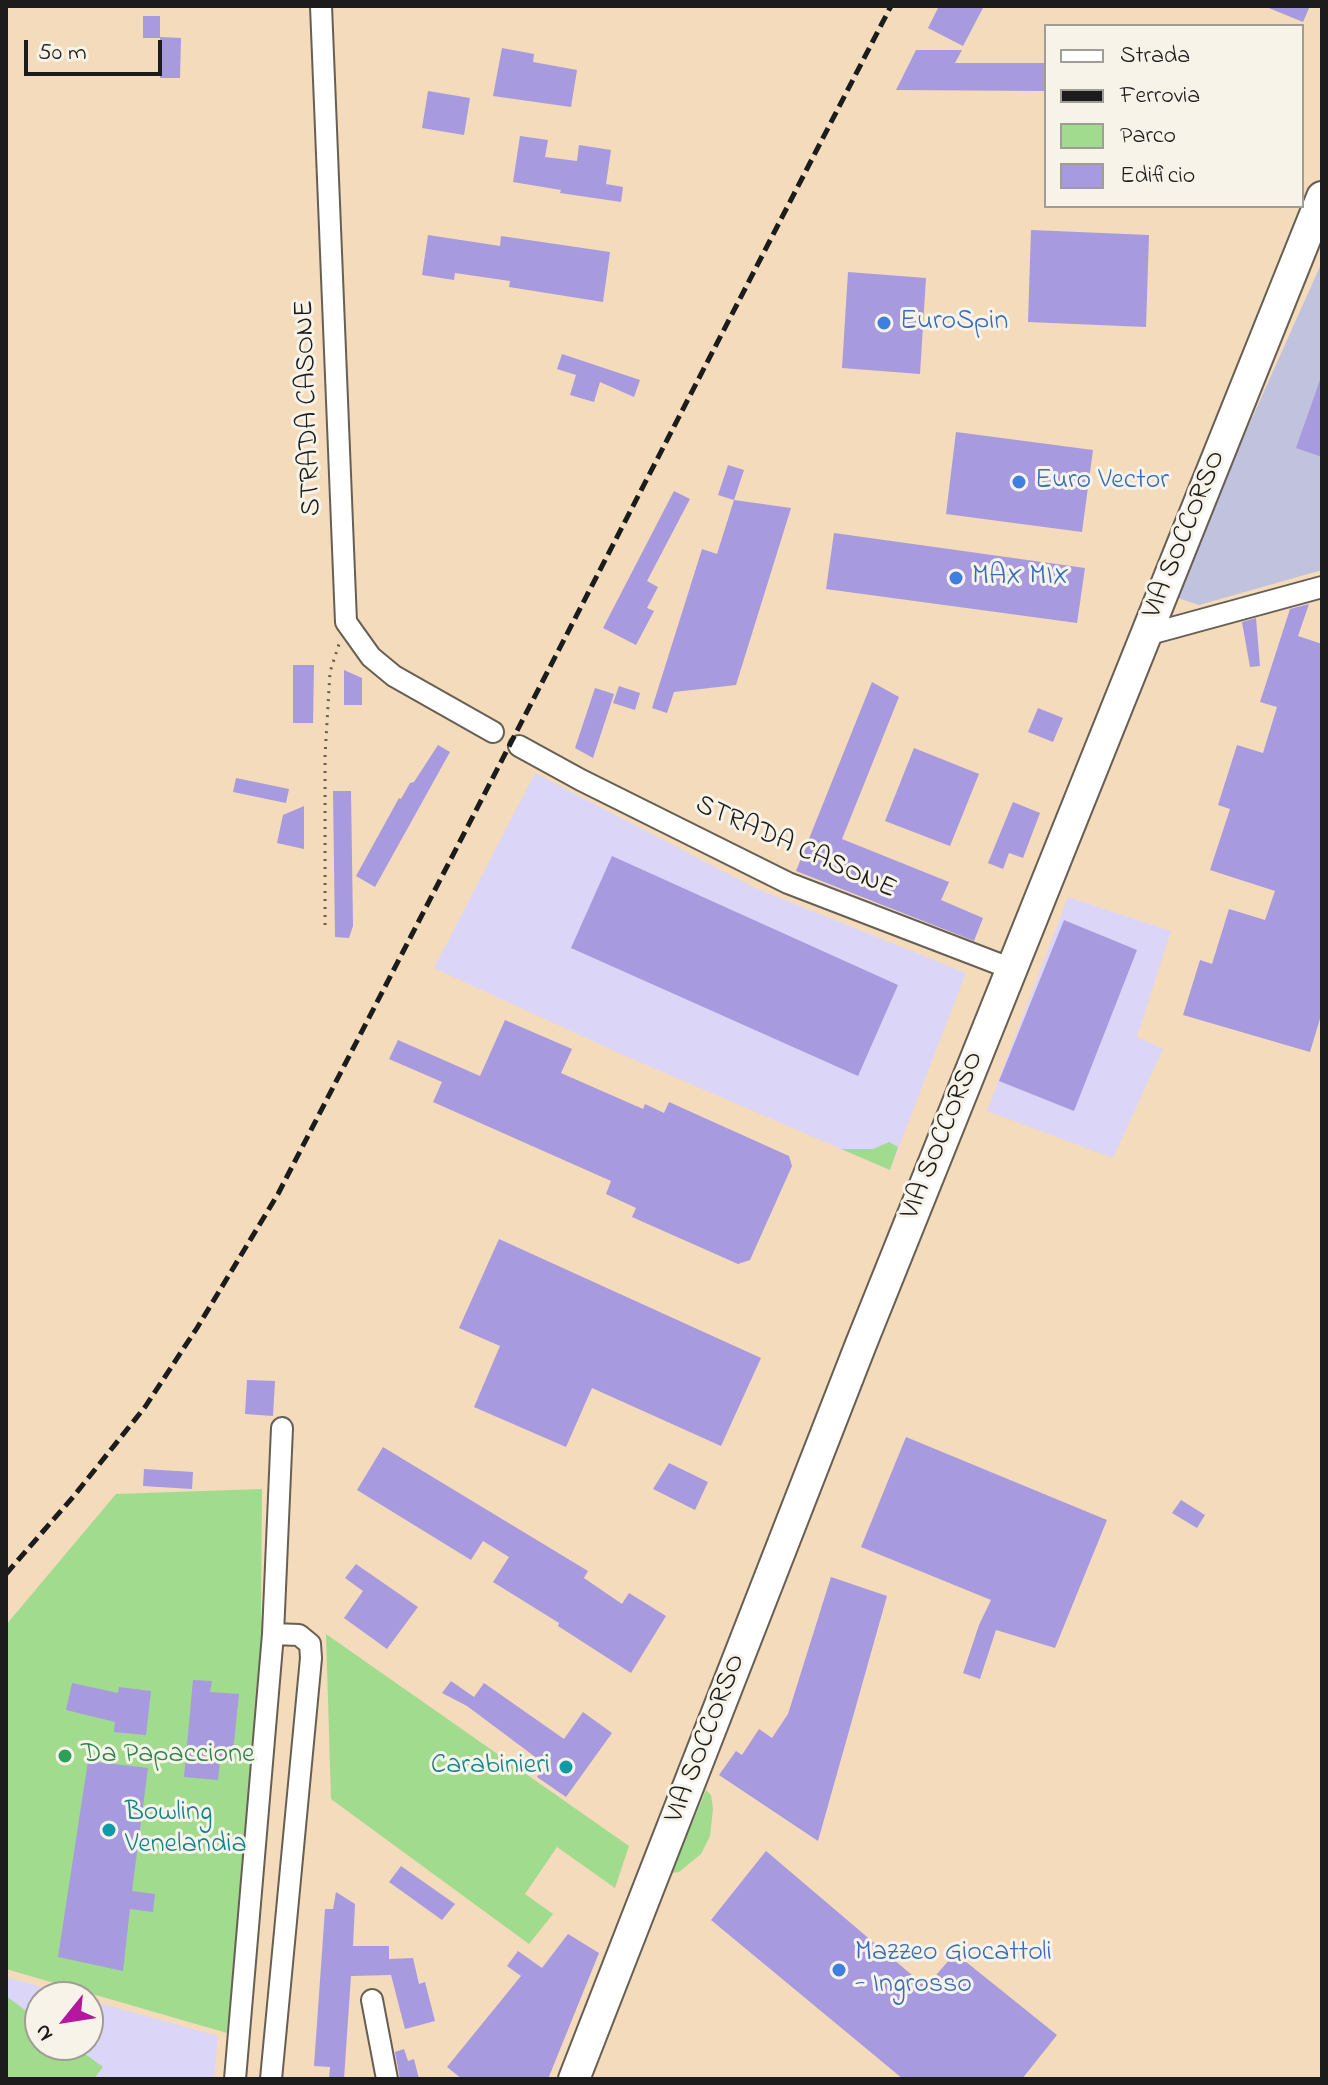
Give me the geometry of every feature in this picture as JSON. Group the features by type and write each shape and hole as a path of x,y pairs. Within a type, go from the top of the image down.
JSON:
{"main road":[{"name":"VIA SOCCORSO","path":"574,2079 861,1344 1322,197"}],"street":[{"name":"STRADA CASONE","path":"321,6 346,622"},
{"path":"1146,635 1322,587"},
{"path":"346,622 371,657 394,676 493,732"},
{"name":"STRADA CASONE","path":"519,746 788,883 1012,969"},
{"path":"235,2079 273,1634 282,1428"},
{"path":"271,2079 311,1658 310,1644 299,1635 273,1634"},
{"path":"372,2000 387,2079"}],"path":[{"path":"325,925 325,756 330,672 346,622"}],"shaded area":[{"path":"1322,262 1322,570 1199,605 1178,598 1184,570"},
{"path":"535,773 755,888 966,973 890,1170 621,1054 434,968"},
{"path":"1068,897 1171,931 1137,1037 1163,1049 1113,1158 987,1111"},
{"path":"6,1977 24,1982 24,2061 104,2061 104,2004 218,2036 214,2079 6,2079"}],"green space":[{"path":"889,1142 898,1147 890,1170 841,1149 873,1149"},
{"name":"Da Papaccione","path":"262,1489 261,1614 264,1649 256,1796 227,2033 104,1997 104,1981 47,1981 6,1969 6,1625 116,1494"},
{"path":"326,1634 629,1846 615,1888 557,1847 525,1894 553,1914 529,1944 331,1799"},
{"path":"706,1790 711,1795 713,1809 710,1836 701,1854 679,1872 671,1873"},
{"path":"6,1996 24,2009 24,2061 95,2061 103,2067 96,2076 98,2079 6,2079"}],"building":[{"path":"939,6 984,6 963,46 928,28"},
{"path":"1264,6 1310,6 1303,22"},
{"path":"143,16 160,16 160,37 181,38 180,78 160,78 160,38 143,38"},
{"path":"502,48 534,54 533,62 577,70 571,107 493,96"},
{"path":"916,50 962,50 955,63 1044,63 1044,91 896,90"},
{"path":"428,91 470,98 464,135 422,128"},
{"path":"520,136 548,140 545,157 577,161 579,145 611,150 606,184 623,187 621,202 513,182"},
{"path":"1031,230 1149,235 1146,327 1028,322"},
{"path":"428,235 500,246 501,236 610,252 603,302 509,287 510,281 455,273 454,280 422,275"},
{"name":"EuroSpin","path":"848,272 926,278 920,374 842,368"},
{"path":"562,354 640,380 634,397 600,382 594,402 570,395 576,375 557,369"},
{"path":"1322,380 1322,457 1296,448"},
{"name":"Euro Vector","path":"956,432 1093,450 1082,532 946,514"},
{"path":"728,465 744,470 734,500 718,495"},
{"path":"674,491 690,499 647,581 658,587 647,608 654,611 636,645 603,628"},
{"path":"734,500 791,508 736,685 674,692 667,713 652,708 702,549 717,554"},
{"name":"MAX MIX","path":"834,533 1085,568 1077,623 826,589"},
{"path":"1309,604 1298,636 1322,644 1322,1012 1310,1052 1183,1015 1200,960 1212,964 1229,909 1265,920 1275,891 1210,870 1230,809 1218,805 1237,745 1263,753 1277,707 1260,702 1290,609"},
{"path":"1256,618 1260,666 1250,667 1242,622"},
{"path":"293,665 314,665 313,723 293,723"},
{"path":"344,670 362,678 362,705 344,705"},
{"path":"872,682 899,697 842,839 949,882 941,900 983,918 974,941 796,871"},
{"path":"619,686 640,693 635,710 613,703"},
{"path":"595,688 614,694 593,758 575,748"},
{"path":"1038,708 1063,718 1053,742 1028,732"},
{"path":"438,745 450,752 375,887 356,876 399,798 414,782"},
{"path":"914,748 979,774 950,846 885,821"},
{"path":"236,778 289,789 286,803 233,792"},
{"path":"333,791 351,791 353,926 349,938 335,937"},
{"path":"1013,802 1040,813 1023,858 1009,853 1003,869 988,863"},
{"path":"304,806 304,849 277,843 283,815"},
{"path":"612,856 898,985 858,1076 571,948"},
{"path":"1064,920 1137,950 1074,1111 999,1081"},
{"path":"505,1020 572,1049 561,1073 643,1109 645,1104 664,1113 669,1102 789,1156 792,1166 750,1260 738,1264 632,1217 636,1208 606,1194 611,1181 433,1102 442,1082 389,1059 398,1040 480,1076"},
{"path":"499,1239 761,1358 721,1446 592,1388 566,1447 474,1407 500,1346 459,1328"},
{"path":"247,1380 275,1381 273,1416 245,1414"},
{"path":"906,1437 1107,1520 1055,1648 996,1630 980,1679 963,1673 991,1600 861,1547"},
{"path":"383,1447 588,1571 584,1578 622,1604 629,1593 666,1616 631,1673 493,1582 509,1557 483,1541 471,1560 357,1490"},
{"path":"669,1463 708,1482 695,1510 653,1489"},
{"path":"144,1469 193,1472 192,1489 143,1486"},
{"path":"1181,1500 1205,1515 1197,1528 1172,1513"},
{"path":"356,1564 418,1607 387,1649 344,1618 363,1591 345,1578"},
{"path":"831,1577 887,1596 818,1841 719,1775 736,1751 742,1755 759,1729 772,1738 788,1714"},
{"path":"193,1680 212,1681 210,1692 239,1694 232,1762 220,1761 218,1780 184,1777"},
{"path":"451,1681 474,1697 484,1683 564,1739 583,1712 612,1733 566,1797 537,1777 546,1765 467,1706 442,1693"},
{"path":"72,1683 118,1693 119,1687 151,1691 146,1735 114,1732 115,1722 66,1710"},
{"name":"Bowling Venelandia","path":"88,1761 148,1768 132,1891 155,1894 153,1912 130,1909 123,1971 58,1957"},
{"name":"Mazzeo Giocattoli - Ingrosso","path":"766,1851 926,1987 955,1953 1057,2035 1022,2079 903,2079 711,1920"},
{"path":"401,1866 455,1904 442,1920 389,1882"},
{"path":"336,1892 355,1904 353,1946 389,1946 389,1959 413,1958 419,1984 425,1982 435,2021 405,2029 391,1975 351,1976 344,2079 329,2079 330,2067 314,2066 325,1909 333,1909"},
{"path":"568,1934 599,1953 548,2079 462,2079 447,2067 521,1976 507,1966 518,1951 542,1968"},
{"path":"404,2049 408,2061 414,2059 419,2079 400,2079 395,2052"}],"railway":[{"path":"6,1574 145,1407 278,1194 891,6"}],"place":[{"name":"EuroSpin","path":"884,323"},
{"name":"Euro Vector","path":"1019,482"},
{"name":"MAX MIX","path":"956,578"},
{"name":"Da Papaccione","path":"65,1756"},
{"name":"Carabinieri","path":"566,1767"},
{"name":"Bowling Venelandia","path":"109,1830"},
{"name":"Mazzeo Giocattoli - Ingrosso","path":"839,1970"}]}
